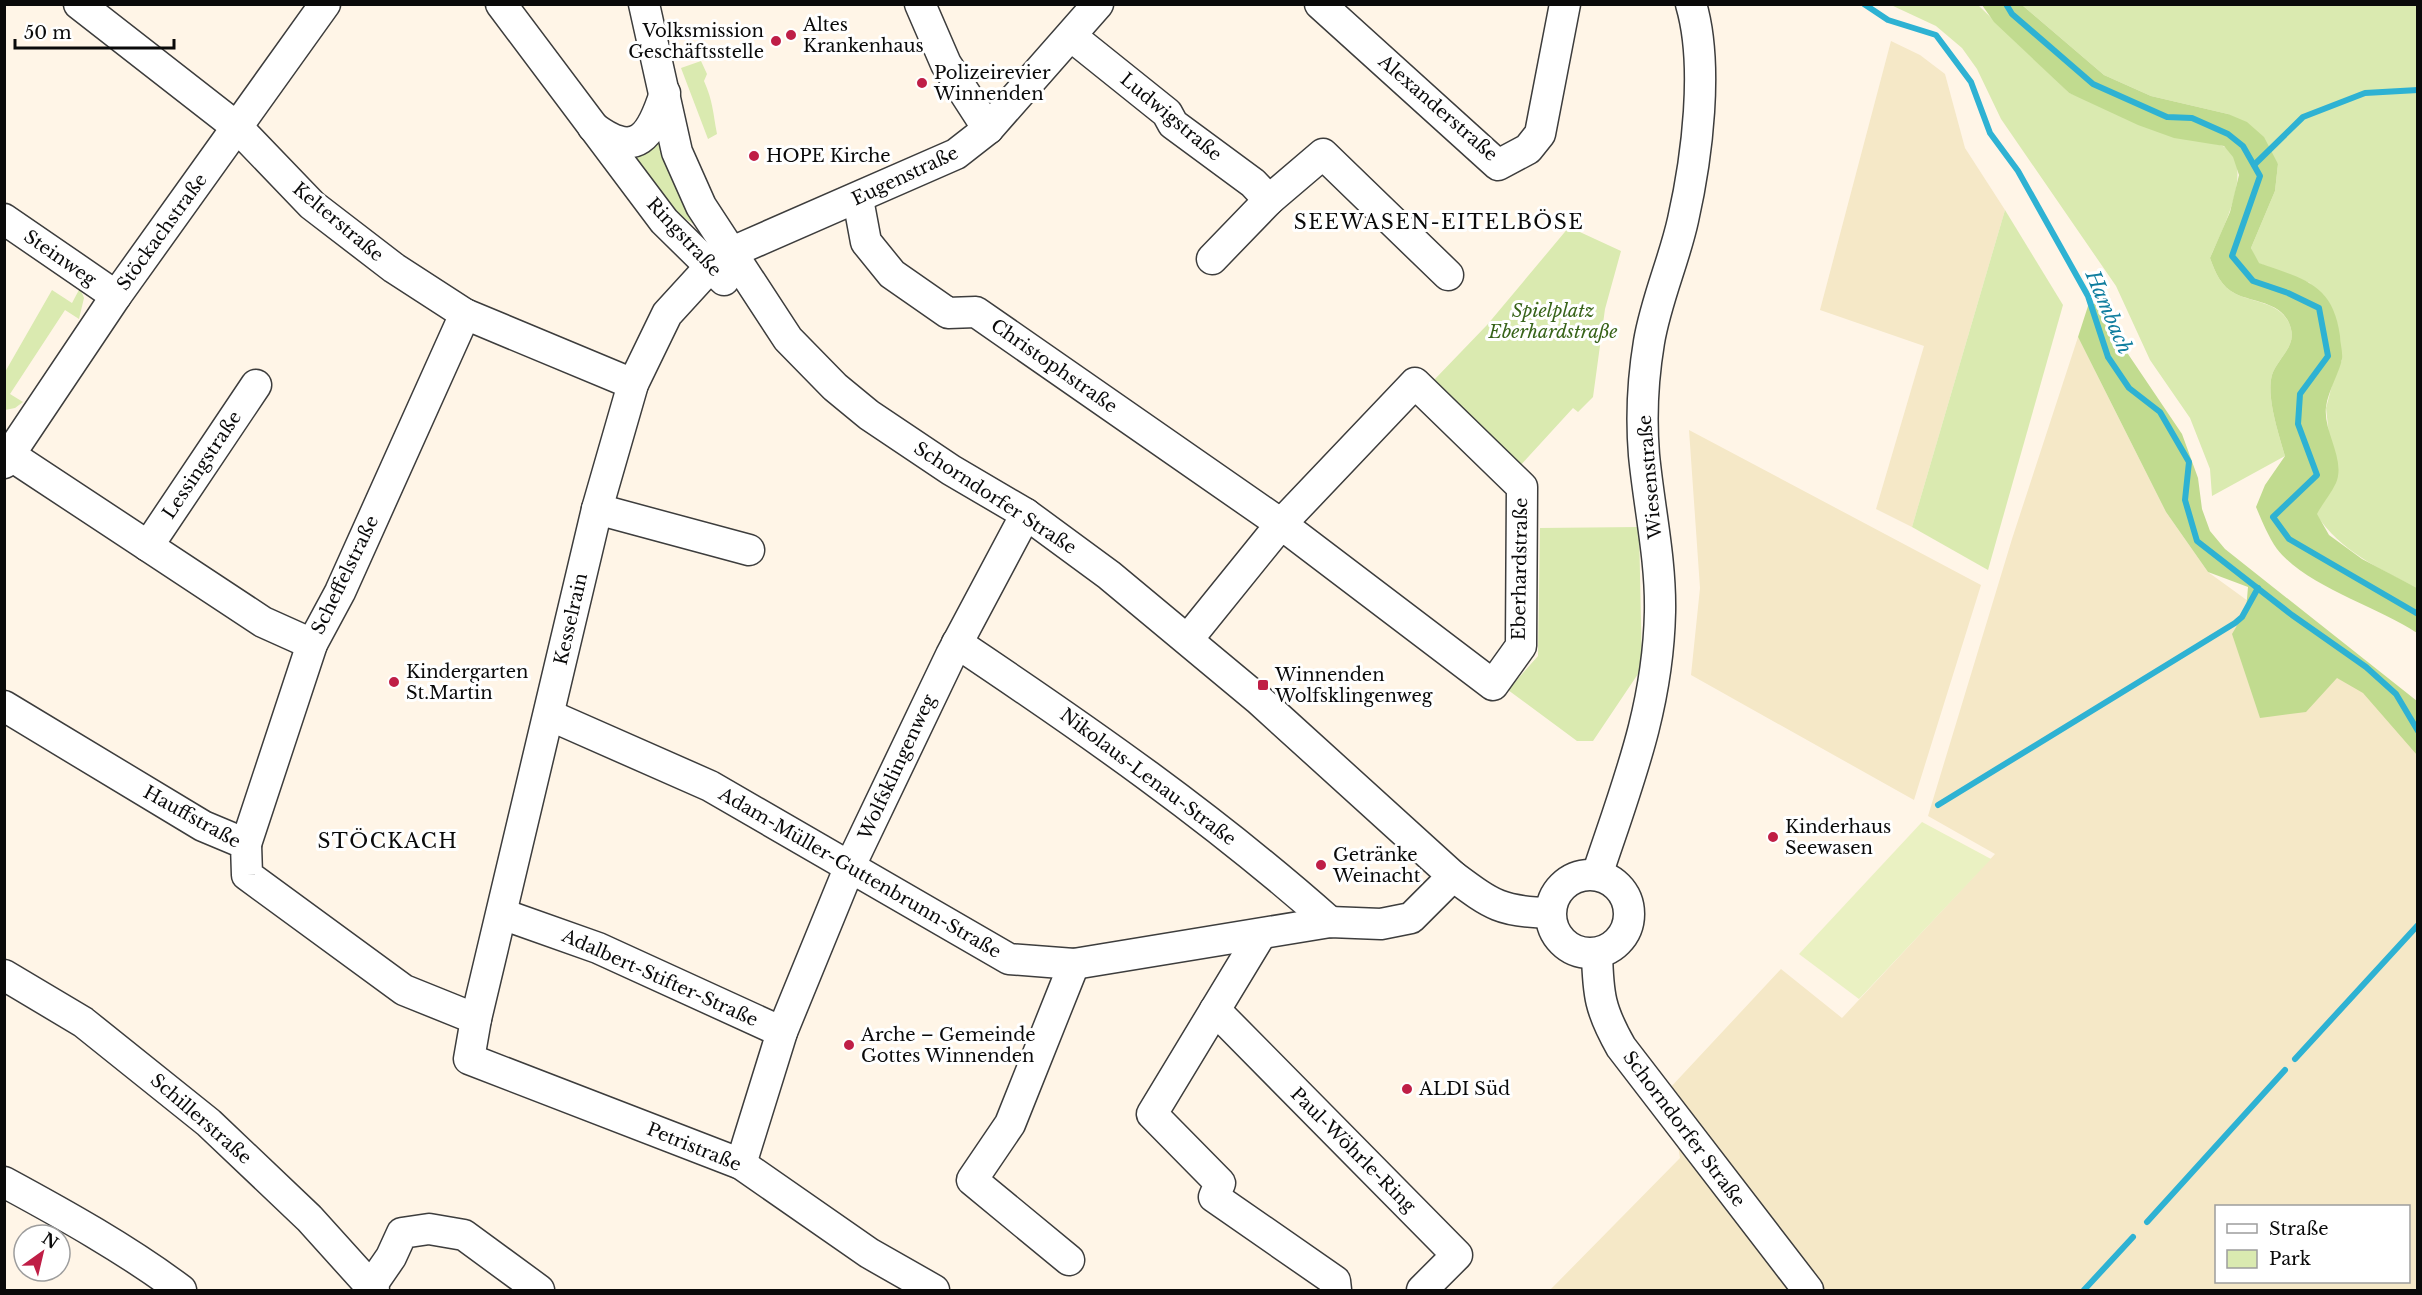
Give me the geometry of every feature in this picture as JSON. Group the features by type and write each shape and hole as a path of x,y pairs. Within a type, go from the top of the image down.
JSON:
{"street":[{"name":"Kelterstraße","path":"79,4 238,128 312,205 394,268 465,314 633,384"},
{"name":"Ringstraße","path":"501,4 664,221 721,260"},
{"name":"Schorndorfer Straße","path":"644,4 677,152 701,206 721,260 788,339 835,387 869,415 951,470 1026,514 1109,574 1188,639 1320,754 1452,876 1487,901 1516,913 1550,913"},
{"path":"920,4 946,64 988,129"},
{"name":"Eugenstraße","path":"721,260 956,154 988,129 1098,4"},
{"name":"Alexanderstraße","path":"1320,4 1498,165 1528,149 1540,134 1564,4"},
{"name":"Wiesenstraße","path":"1598,875 1646,727 1655,681 1660,612 1658,570 1644,453 1644,402 1649,341 1683,220 1700,119 1696,21 1691,4"},
{"name":"Stöckachstraße","path":"6,456 116,297 238,128 315,8"},
{"name":"Ludwigstraße","path":"1071,36 1167,113 1173,124 1253,183 1269,200"},
{"name":"Ringstraße","path":"591,125 612,141 624,143 640,139 657,119 665,93"},
{"path":"1212,259 1269,200 1323,154 1448,275"},
{"name":"Christophstraße","path":"858,199 866,242 892,274 948,313 976,312 1281,524"},
{"name":"Steinweg","path":"4,219 116,297"},
{"name":"Kesselrain","path":"476,1019 597,509 633,384 667,314 721,260"},
{"name":"Scheffelstraße","path":"246,844 312,644 340,592 465,314"},
{"name":"Eberhardstraße","path":"1188,639 1281,524 1415,383 1522,487 1521,646 1493,685 1281,524"},
{"name":"Lessingstraße","path":"148,546 255,385"},
{"path":"6,456 263,622 312,644"},
{"path":"597,509 749,550"},
{"name":"Wolfsklingenweg","path":"741,1164 782,1032 850,866 957,643 1026,514"},
{"name":"Nikolaus-Lenau-Straße","path":"957,643 1094,735 1219,828 1330,922"},
{"name":"Hauffstraße","path":"4,706 203,826 246,844 247,875 404,990 476,1019"},
{"name":"Adam-Müller-Guttenbrunn-Straße","path":"549,715 710,786 1009,959 1074,964 1330,922 1381,924 1411,918 1452,876"},
{"path":"1598,875 1620,891 1629,912 1624,934 1609,948 1597,953 1580,952 1560,940 1552,925 1550,913 1554,897 1565,884 1580,876 1598,875"},
{"name":"Adalbert-Stifter-Straße","path":"502,914 598,948 782,1032"},
{"path":"1261,934 1152,1114 1220,1183 1214,1197 1335,1281 1336,1290"},
{"name":"Schorndorfer Straße","path":"1597,953 1600,1003 1621,1047 1808,1290"},
{"path":"1069,1260 972,1180 1010,1124 1074,964"},
{"name":"Schillerstraße","path":"4,975 83,1022 209,1123 309,1218 373,1288"},
{"name":"Paul-Wöhrle-Ring","path":"1215,1010 1457,1255 1422,1290"},
{"name":"Petristraße","path":"476,1019 469,1059 741,1164 869,1253 934,1290"},
{"path":"4,1182 75,1222 155,1271 181,1290"},
{"path":"373,1288 402,1233 429,1229 464,1235 539,1290"}],"shaded area":[{"path":"1891,41 1920,55 1945,74 1965,148 2005,210 1912,527 1876,509 1924,346 1820,310"},
{"path":"2078,337 2166,512 2208,572 2266,614 2376,684 2417,752 2417,1290 1550,1290 1680,1158 1669,1089 1781,969 1842,1018 1995,854 1928,816 2012,539"},
{"path":"1689,430 1981,585 1914,800 1691,675 1700,588"}],"green space":[{"path":"1891,5 1978,5 2069,93 2205,142 2223,146 2233,155 2237,168 2237,183 2228,217 2210,258 2216,274 2231,291 2276,309 2288,320 2292,335 2291,342 2274,369 2271,384 2274,416 2285,456 2212,496 2210,469 2190,418 2150,360 2116,286 2001,119 1977,69 1962,48 1936,26"},
{"path":"1982,5 2022,5 2104,75 2151,96 2228,114 2247,122 2264,137 2278,164 2275,191 2251,248 2259,263 2302,279 2323,294 2331,304 2340,336 2342,359 2326,407 2338,474 2334,487 2317,514 2329,535 2362,559 2417,588 2417,633 2324,585 2290,562 2277,549 2256,507 2265,485 2285,456 2274,416 2271,384 2274,369 2289,347 2292,335 2288,320 2283,313 2276,308 2236,294 2226,287 2216,274 2210,258 2230,212 2239,175 2233,157 2224,146 2174,138 2138,125 2069,93 1994,22"},
{"path":"2022,5 2417,5 2417,588 2375,566 2349,549 2316,514 2326,498 2329,435 2326,408 2335,374 2342,360 2310,283 2258,263 2251,248 2275,191 2278,164 2228,114 2151,96 2104,75"},
{"path":"701,61 707,74 704,81 711,101 717,134 708,139 681,68"},
{"path":"665,127 699,224 695,225 673,211 622,152"},
{"path":"2005,210 2063,305 1988,570 1912,527"},
{"name":"Spielplatz Eberhardstraße","path":"1569,227 1621,251 1605,309 1593,397 1578,412 1573,408 1519,467 1434,380 1487,325"},
{"path":"80,288 84,298 79,319 65,310 10,394 23,402 15,408 5,410 5,372 52,290 72,303"},
{"path":"2104,300 2126,351 2182,434 2198,478 2202,509 2210,531 2225,549 2417,701 2417,755 2363,693 2337,678 2306,712 2260,718 2232,634 2246,610 2248,587 2208,572 2166,512 2078,337 2088,306"},
{"path":"1639,527 1642,668 1593,741 1577,741 1508,690 1538,656 1540,528"},
{"path":"1922,822 1991,859 1859,999 1799,954"}],"waterway":[{"name":"Hambach","path":"1864,4 1888,20 1936,35 1971,82 1990,133 2018,171 2088,296 2108,357 2129,388 2160,412 2189,462 2185,500 2197,541 2292,615 2366,667 2396,694 2418,731"},
{"path":"2006,4 2012,14 2093,84 2167,117 2192,118 2228,134 2243,146 2260,176 2232,256 2253,281 2288,293 2319,308 2328,356 2300,394 2298,424 2317,475 2273,517 2289,539 2418,614"},
{"path":"2255,164 2303,117 2365,93 2418,90"},
{"path":"1938,805 2235,623 2242,617 2258,588"},
{"path":"2295,1059 2418,925"},
{"path":"2147,1222 2285,1070"},
{"path":"2084,1290 2133,1237"}],"place":[{"name":"Altes Krankenhaus","path":"791,35"},
{"name":"Volksmission Geschäftsstelle","path":"776,41"},
{"name":"Polizeirevier Winnenden","path":"922,83"},
{"name":"HOPE Kirche","path":"754,156"},
{"name":"Kindergarten St.Martin","path":"394,682"},
{"name":"Winnenden Wolfsklingenweg","path":"1263,685"},
{"name":"Kinderhaus Seewasen","path":"1773,837"},
{"name":"Getränke Weinacht","path":"1321,865"},
{"name":"Arche – Gemeinde Gottes Winnenden","path":"849,1045"},
{"name":"ALDI Süd","path":"1407,1089"}],"district":[{"name":"SEEWASEN-EITELBÖSE","path":"1439,222"},
{"name":"STÖCKACH","path":"388,841"}]}
